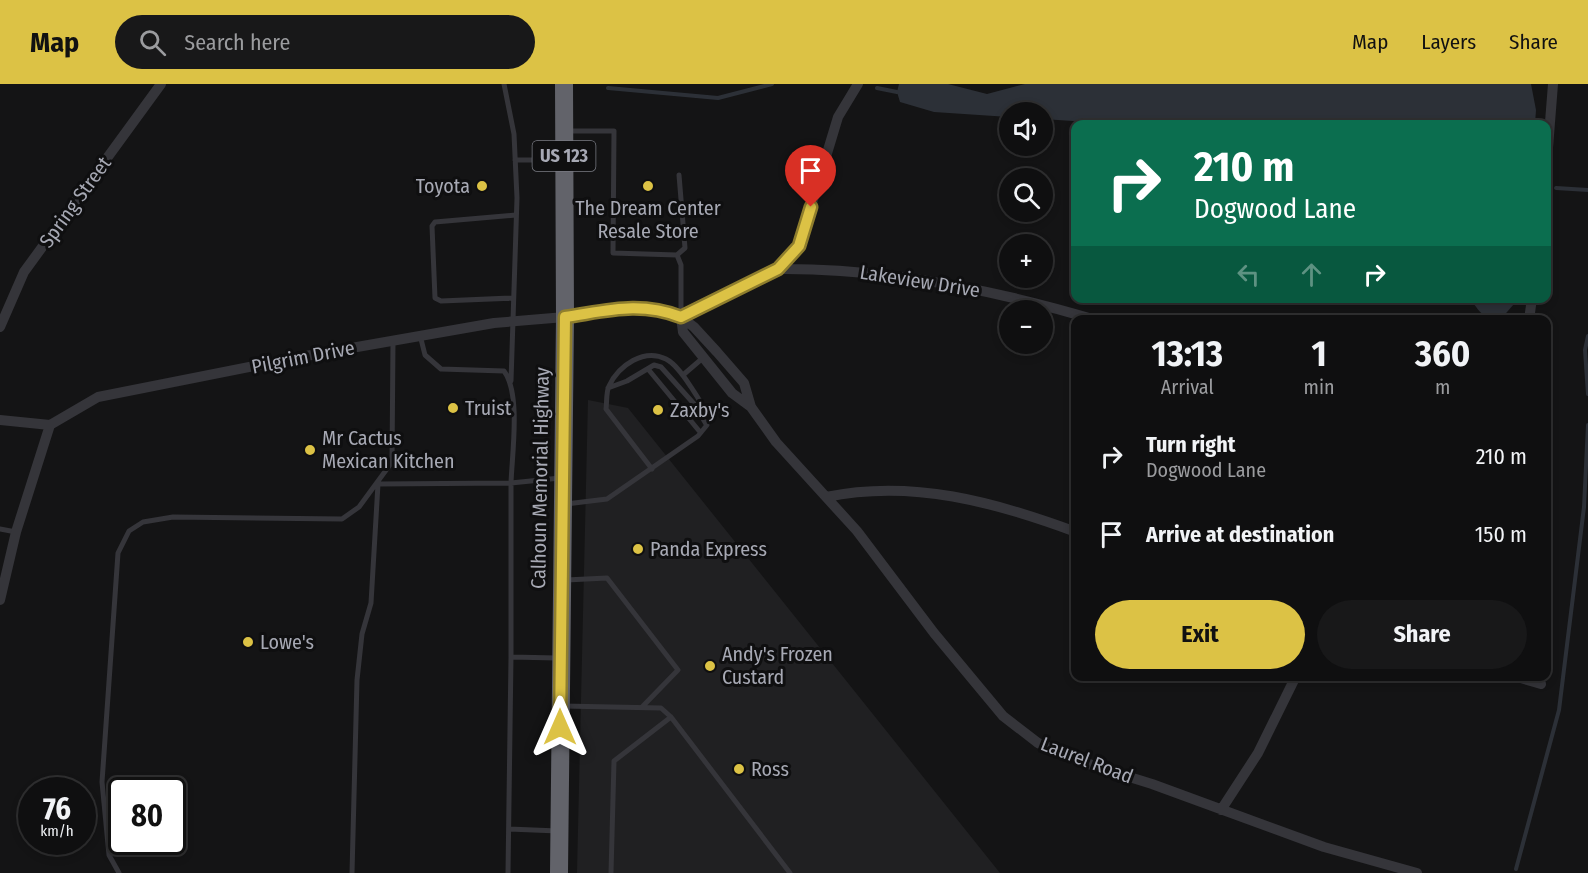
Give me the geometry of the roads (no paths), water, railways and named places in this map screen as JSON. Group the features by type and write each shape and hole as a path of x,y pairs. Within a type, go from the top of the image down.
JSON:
{"highway":[{"name":"Calhoun Memorial Highway","path":"559,873 565,317 564,84"}],"street":[{"name":"Spring Street","path":"0,327 24,272 161,84"},
{"path":"1550,120 1553,84"},
{"path":"681,317 778,269 799,246 834,127 857,86"},
{"name":"Lakeview Drive","path":"778,269 849,270 891,274 973,288 1077,315"},
{"name":"Pilgrim Drive","path":"50,424 98,397 420,334 631,307 657,308 681,317"},
{"name":"Laurel Road","path":"681,317 683,332 732,393 752,407"},
{"name":"Laurel Road","path":"681,317 694,327 744,383 752,407 776,442 857,531 934,633 1004,716 1048,747 1094,766 1152,784 1369,862 1417,873"},
{"path":"0,420 50,424 16,532 0,600"},
{"path":"826,497 858,490 936,492 1027,514 1071,529"},
{"path":"1221,810 1258,753 1294,681"},
{"path":"1531,681 1541,684"}],"lane":[{"path":"504,84 514,134 516,215 511,381 513,426 512,657 508,873"},
{"path":"564,132 614,131 613,253 677,255 685,248 679,175"},
{"path":"515,160 564,160"},
{"path":"513,298 441,301 435,298 432,226 435,222 516,215"},
{"path":"677,255 681,265 681,317"},
{"path":"420,334 425,355 441,369 504,371 511,381"},
{"path":"119,873 109,855 102,782 118,553 129,531 143,522 173,517 342,519 359,507 393,462 393,339"},
{"path":"562,504 607,499 652,469 659,464 706,425 706,409 683,375 668,360 651,354 632,360 608,388 606,409 652,469"},
{"path":"683,375 704,357"},
{"path":"608,388 654,365 661,367 694,405 706,425"},
{"path":"648,369 700,432"},
{"path":"378,484 511,483 562,478"},
{"path":"352,873 357,680 362,634 371,603 378,484"},
{"path":"0,529 16,532"},
{"path":"561,580 607,578 678,670 643,706"},
{"path":"512,657 561,658"},
{"path":"560,706 661,708 671,717 790,873"},
{"path":"611,873 614,761 671,717"},
{"path":"509,830 559,831"}],"waterway":[{"path":"608,88 718,98 772,84"},
{"path":"877,88 897,92"},
{"path":"1556,188 1588,190"},
{"path":"1588,336 1585,350 1588,394"},
{"path":"1516,869 1559,710 1584,507 1588,425"}],"place":[{"name":"Toyota","path":"482,186"},
{"name":"The Dream Center Resale Store","path":"648,186"},
{"name":"Truist","path":"453,408"},
{"name":"Zaxby's","path":"658,410"},
{"name":"Mr Cactus Mexican Kitchen","path":"310,450"},
{"name":"Panda Express","path":"638,549"},
{"name":"Lowe's","path":"248,642"},
{"name":"Andy's Frozen Custard","path":"710,666"},
{"name":"Ross","path":"739,769"}]}
